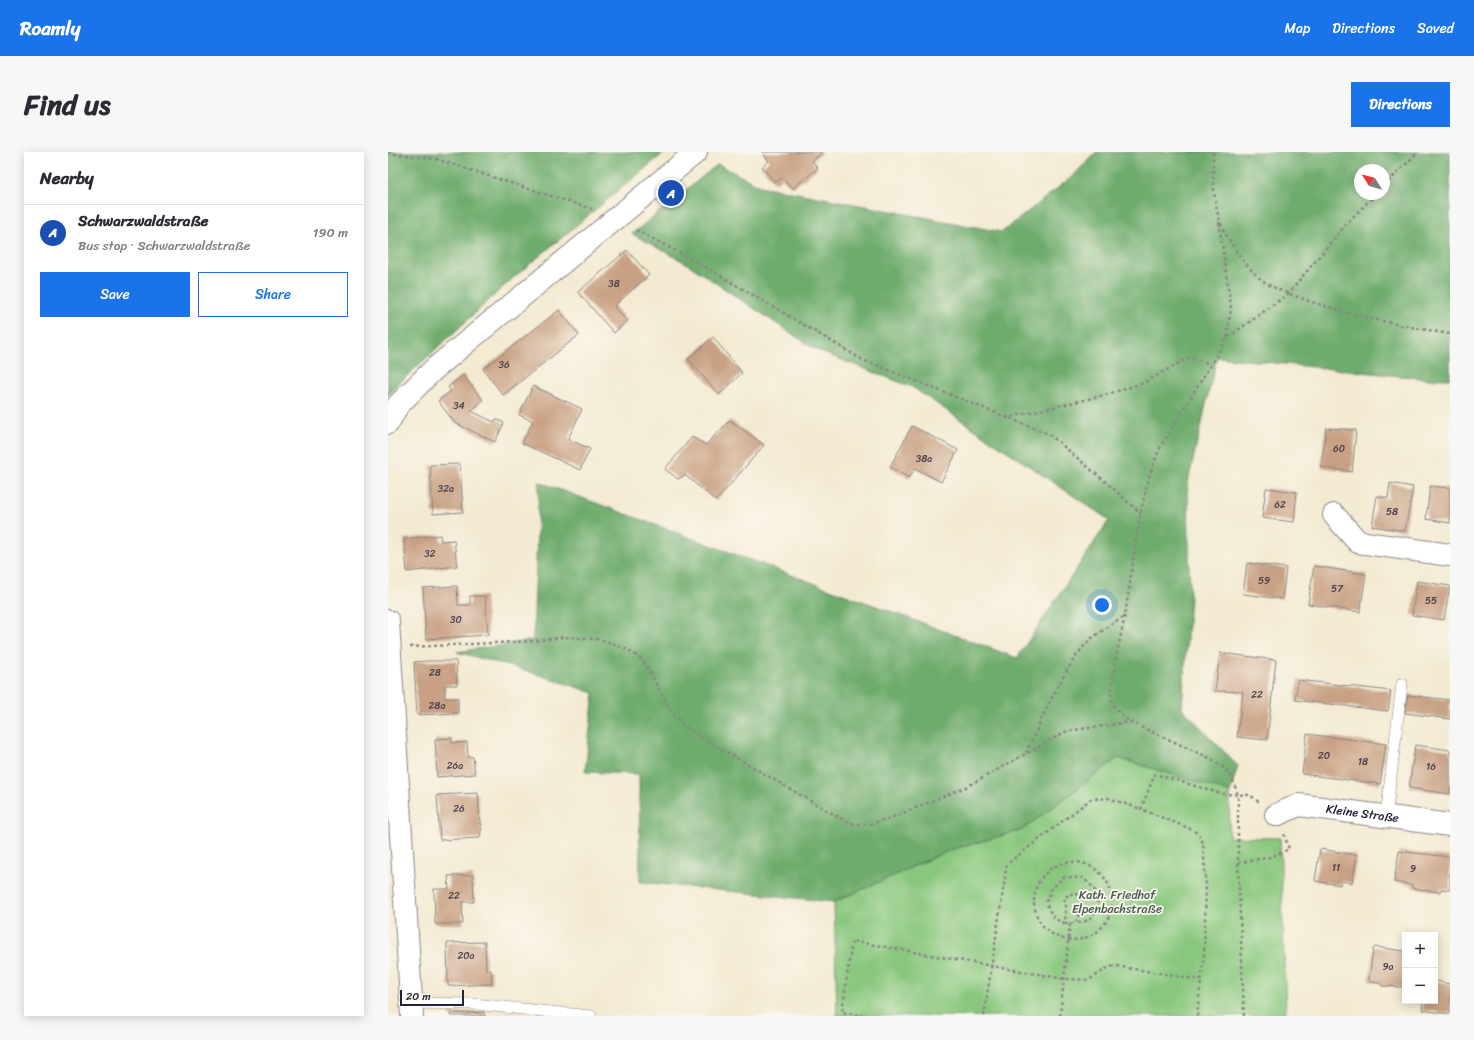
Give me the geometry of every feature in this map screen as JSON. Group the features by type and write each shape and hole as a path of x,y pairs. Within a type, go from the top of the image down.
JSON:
{"street":[{"path":"388,423 398,405 433,370 696,152"},
{"path":"1334,515 1358,542 1450,555"},
{"path":"388,621 391,708 412,1010"},
{"name":"Kleine Straße","path":"1276,815 1299,805 1450,825"}],"lane":[{"path":"1386,817 1402,684"},
{"path":"412,1010 474,1004 591,1016"}],"path":[{"path":"1213,152 1215,197 1231,308 1227,338"},
{"path":"1390,180 1418,152"},
{"path":"388,153 436,159 556,196 615,219 697,262 863,360 1005,418 1049,434 1141,514"},
{"path":"1244,1016 1238,863 1238,795 1232,778 1224,768 1212,760 1130,722 1119,712 1112,702 1118,647 1125,616 1141,514 1153,462 1161,446 1227,338 1288,294 1347,223 1370,200"},
{"path":"1219,219 1241,259 1262,280 1288,294 1384,322 1450,334"},
{"path":"1005,418 1105,396 1143,382 1190,357 1210,364"},
{"path":"1026,753 1043,715 1077,655 1091,639 1125,616"},
{"path":"390,648 534,641 564,637 597,639 614,644 630,651 640,658 647,667 672,711 689,730 771,779 840,818 854,824 871,824 966,787 1067,732 1130,722"},
{"path":"1141,809 1155,774 1222,794 1250,795"},
{"path":"984,1016 1007,864 1091,799 1108,798 1141,809 1193,830 1199,835 1202,843 1206,886 1206,920 1202,980 1197,1016"},
{"path":"1238,863 1271,857 1290,849 1276,815"},
{"path":"1071,862 1084,863 1100,873 1110,889 1112,902 1110,914 1104,926 1094,934 1082,939 1070,940 1051,934 1038,920 1034,907 1034,894 1039,881 1047,871 1058,864 1071,862"},
{"path":"1064,877 1083,878 1094,888 1098,903 1092,918 1084,923 1065,923 1057,921 1051,916 1046,902 1051,889 1064,877"},
{"path":"1065,923 1066,905 1064,898 1070,894 1078,894 1083,900 1076,923"},
{"path":"1060,1016 1070,940 1070,924"},
{"path":"864,1016 842,1012 852,941 1065,979 1089,980 1109,967 1116,966 1202,980"}],"green space":[{"path":"388,152 665,152 513,278 397,385 388,396"},
{"path":"1096,152 1450,152 1450,379 1429,379 1217,357 1188,482 1190,597 1182,708 1238,766 1230,792 1118,758 1022,830 950,850 834,902 640,882 639,774 585,772 594,693 524,670 457,652 533,640 539,482 1017,658 1109,520 912,387 816,350 686,263 632,234 718,164 760,186 1002,232 1074,175"},
{"name":"Kath. Friedhof Elpenbachstraße","path":"1118,758 1230,792 1229,837 1280,838 1286,1016 837,1016 834,902 950,850 1022,830"}],"building":[{"path":"762,152 823,152 812,161 818,168 793,188 782,178 775,183 762,167 769,161"},
{"path":"627,250 649,275 614,306 627,321 614,333 578,292"},
{"path":"559,310 579,335 503,395 483,369"},
{"path":"713,337 742,373 719,395 688,359"},
{"path":"463,375 483,400 471,411 494,422 496,419 504,423 495,442 455,423 438,401 451,391 448,387"},
{"path":"533,386 582,409 568,439 590,449 580,470 522,443 533,421 519,415"},
{"path":"730,420 764,445 716,501 685,475 678,479 665,469 692,437 706,445"},
{"path":"912,426 958,450 941,482 915,468 909,478 890,467"},
{"path":"1326,428 1356,430 1352,472 1321,467"},
{"path":"460,464 463,512 433,514 430,465"},
{"path":"1390,483 1413,487 1405,531 1372,526 1377,496 1388,498"},
{"path":"1430,486 1450,488 1450,523 1426,519"},
{"path":"1266,488 1297,492 1294,522 1262,518"},
{"path":"440,535 441,541 454,540 457,566 407,572 404,539"},
{"path":"1247,563 1286,568 1282,599 1243,594"},
{"path":"1314,566 1366,574 1360,612 1308,604"},
{"path":"1417,581 1450,586 1444,620 1412,615"},
{"path":"457,586 458,605 470,605 470,596 485,596 488,635 426,639 423,588"},
{"path":"1220,653 1276,660 1267,740 1237,737 1243,692 1215,691"},
{"path":"456,661 457,685 445,685 445,698 458,698 458,713 417,715 414,662"},
{"path":"1298,680 1391,691 1388,711 1295,700"},
{"path":"1408,695 1450,700 1450,719 1405,713"},
{"path":"1307,734 1386,744 1380,784 1302,774"},
{"path":"452,738 452,743 467,742 468,757 473,757 475,774 437,777 435,739"},
{"path":"1415,745 1450,750 1450,794 1409,788"},
{"path":"478,793 480,824 482,824 480,838 440,840 437,795"},
{"path":"1320,849 1357,855 1352,883 1341,881 1340,885 1315,881"},
{"path":"1399,851 1450,857 1450,890 1441,889 1440,892 1412,888 1412,885 1394,882"},
{"path":"473,875 474,902 462,902 463,924 435,924 434,889 449,889 448,876"},
{"path":"485,942 486,970 491,970 492,984 448,986 447,943"},
{"path":"1375,947 1402,951 1402,987 1382,986 1380,983 1370,982 1373,949"},
{"path":"1438,982 1450,984 1450,1014 1422,1010 1423,1004 1438,1004"},
{"path":"484,1012 485,1016 450,1016 450,1014"}],"place":[{"name":"Schwarzwaldstraße","path":"671,193"}]}
